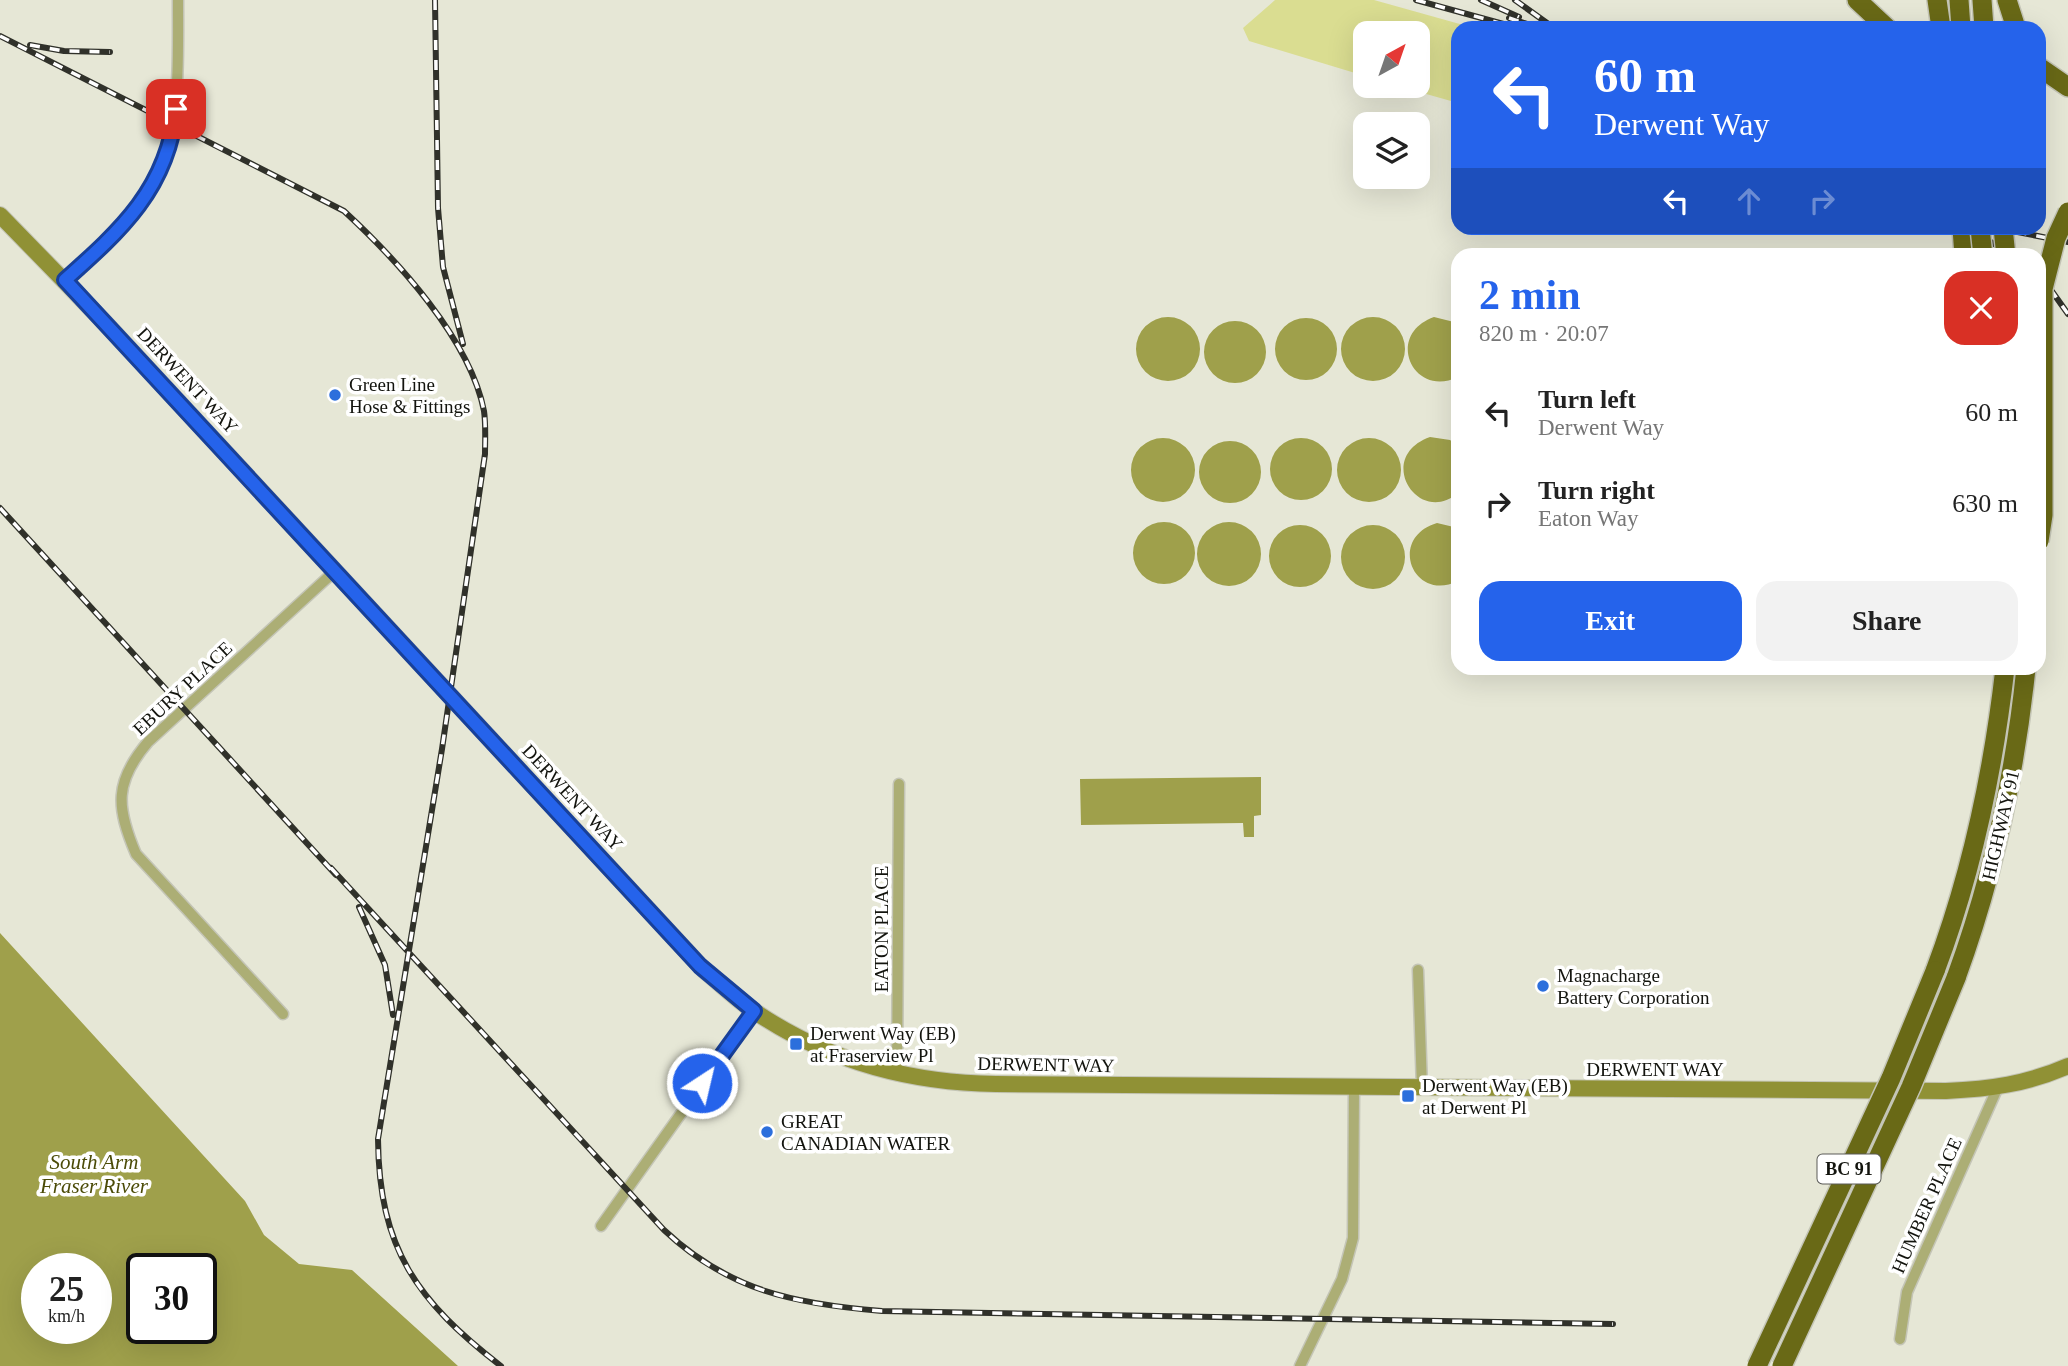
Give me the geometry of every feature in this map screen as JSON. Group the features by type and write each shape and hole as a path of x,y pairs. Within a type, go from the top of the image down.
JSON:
{"highway":[{"path":"1845,0 1878,21"},
{"path":"1857,0 1880,21"},
{"path":"1937,0 1940,21"},
{"path":"1959,0 1960,21"},
{"path":"1982,0 1984,21"},
{"path":"2007,0 2014,21"},
{"path":"2046,72 2068,87"},
{"path":"2046,276 2052,250 2068,212"},
{"name":"HIGHWAY 91","path":"1758,1366 1891,1078 1936,971 1961,898 1980,825 2004,675"},
{"name":"HIGHWAY 91","path":"1782,1366 1911,1087 1956,978 1982,904 2001,830 2016,749 2025,675"}],"street":[{"path":"65,280 118,233 159,175 177,104 178,0"},
{"name":"DERWENT WAY","path":"0,215 65,280 336,570 700,966 754,1011 829,1053 897,1075 959,1084 1997,1089 2044,1077 2068,1066"},
{"name":"EBURY PLACE","path":"283,1014 136,853 122,822 120,791 130,764 148,742 336,570"},
{"name":"EATON PLACE","path":"897,1075 899,784"},
{"path":"1418,970 1422,1088"},
{"path":"601,1226 754,1011"},
{"path":"1300,1366 1342,1279 1353,1238 1354,1088"},
{"name":"HUMBER PLACE","path":"1900,1339 1907,1292 1997,1089"}],"green space":[{"path":"1275,0 1374,0 1451,22 1451,101 1430,95 1430,21 1353,21 1353,72 1249,41 1243,28"}],"water":[{"path":"1168,317 1180,319 1191,326 1198,337 1198,361 1191,372 1180,379 1168,381 1156,379 1145,372 1138,361 1136,349 1138,337 1145,326 1156,319"},
{"path":"1373,317 1385,319 1396,326 1403,337 1403,361 1396,372 1385,379 1373,381 1361,379 1350,372 1343,361 1341,349 1343,337 1350,326 1361,319"},
{"path":"1434,317 1451,321 1451,379 1442,381 1428,379 1417,372 1410,362 1410,337 1419,326"},
{"path":"1306,318 1328,327 1337,349 1328,371 1306,380 1284,371 1275,349 1284,327"},
{"path":"1229,321 1241,321 1257,330 1264,340 1264,364 1257,374 1241,383 1229,383 1218,378 1209,369 1204,358 1204,346 1209,335 1218,326"},
{"path":"1430,437 1451,441 1451,497 1443,501 1429,501 1417,495 1408,485 1404,472 1405,459 1413,447"},
{"path":"1163,438 1186,447 1195,470 1186,493 1163,502 1140,493 1131,470 1140,447"},
{"path":"1301,438 1323,447 1332,469 1323,491 1301,500 1279,491 1270,469 1279,447"},
{"path":"1369,438 1381,440 1392,447 1399,458 1399,482 1392,493 1381,500 1369,502 1357,500 1346,493 1339,482 1337,470 1339,458 1346,447 1357,440"},
{"path":"1224,441 1236,441 1252,450 1259,460 1259,484 1252,494 1236,503 1224,503 1213,498 1204,489 1199,478 1199,466 1204,455 1213,446"},
{"path":"1158,522 1170,522 1186,531 1193,541 1193,565 1186,575 1170,584 1158,584 1147,579 1138,570 1133,559 1133,547 1138,536 1147,527"},
{"path":"1229,522 1247,528 1255,536 1261,554 1255,572 1247,580 1229,586 1211,580 1203,572 1197,554 1203,536 1211,528"},
{"path":"1437,523 1451,526 1451,583 1442,585 1429,583 1418,576 1412,566 1410,554 1413,541 1422,531"},
{"path":"1300,525 1312,527 1322,534 1329,544 1329,568 1322,578 1312,585 1300,587 1288,585 1278,578 1271,568 1269,556 1271,544 1278,534 1288,527"},
{"path":"1373,525 1391,531 1399,539 1405,557 1399,575 1391,583 1373,589 1355,583 1347,575 1341,557 1347,539 1355,531"},
{"path":"1261,777 1261,815 1254,816 1254,837 1244,837 1243,823 1081,825 1080,779"},
{"name":"South Arm Fraser River","path":"0,933 245,1201 264,1235 299,1264 352,1270 458,1366 0,1366"}],"railway":[{"path":"435,0 438,208 443,267 463,344"},
{"path":"1416,0 1492,21"},
{"path":"1481,0 1519,17"},
{"path":"1515,0 1544,21"},
{"path":"1509,18 1518,21"},
{"path":"0,36 344,211 429,302 464,356 476,384 484,411 485,454 442,749 378,1139 380,1178 386,1212 395,1242 408,1269 425,1295 446,1319 501,1366"},
{"path":"30,45 64,51 110,52"},
{"path":"1977,235 2002,248"},
{"path":"2032,235 2068,242"},
{"path":"2046,283 2068,314"},
{"path":"0,508 336,875"},
{"path":"331,868 664,1230 688,1251 713,1267 765,1291 820,1304 882,1311 1613,1324"},
{"path":"359,907 385,965 393,1015"}],"place":[{"name":"Green Line Hose & Fittings","path":"335,395"},
{"name":"Magnacharge Battery Corporation","path":"1543,986"},
{"name":"Derwent Way (EB) at Fraserview Pl","path":"796,1044"},
{"name":"Derwent Way (EB) at Derwent Pl","path":"1408,1096"},
{"name":"GREAT CANADIAN WATER","path":"767,1132"}],"route":[{"path":"176,109 159,175 140,205 118,233 65,280 700,966 754,1011 702,1083"}]}
